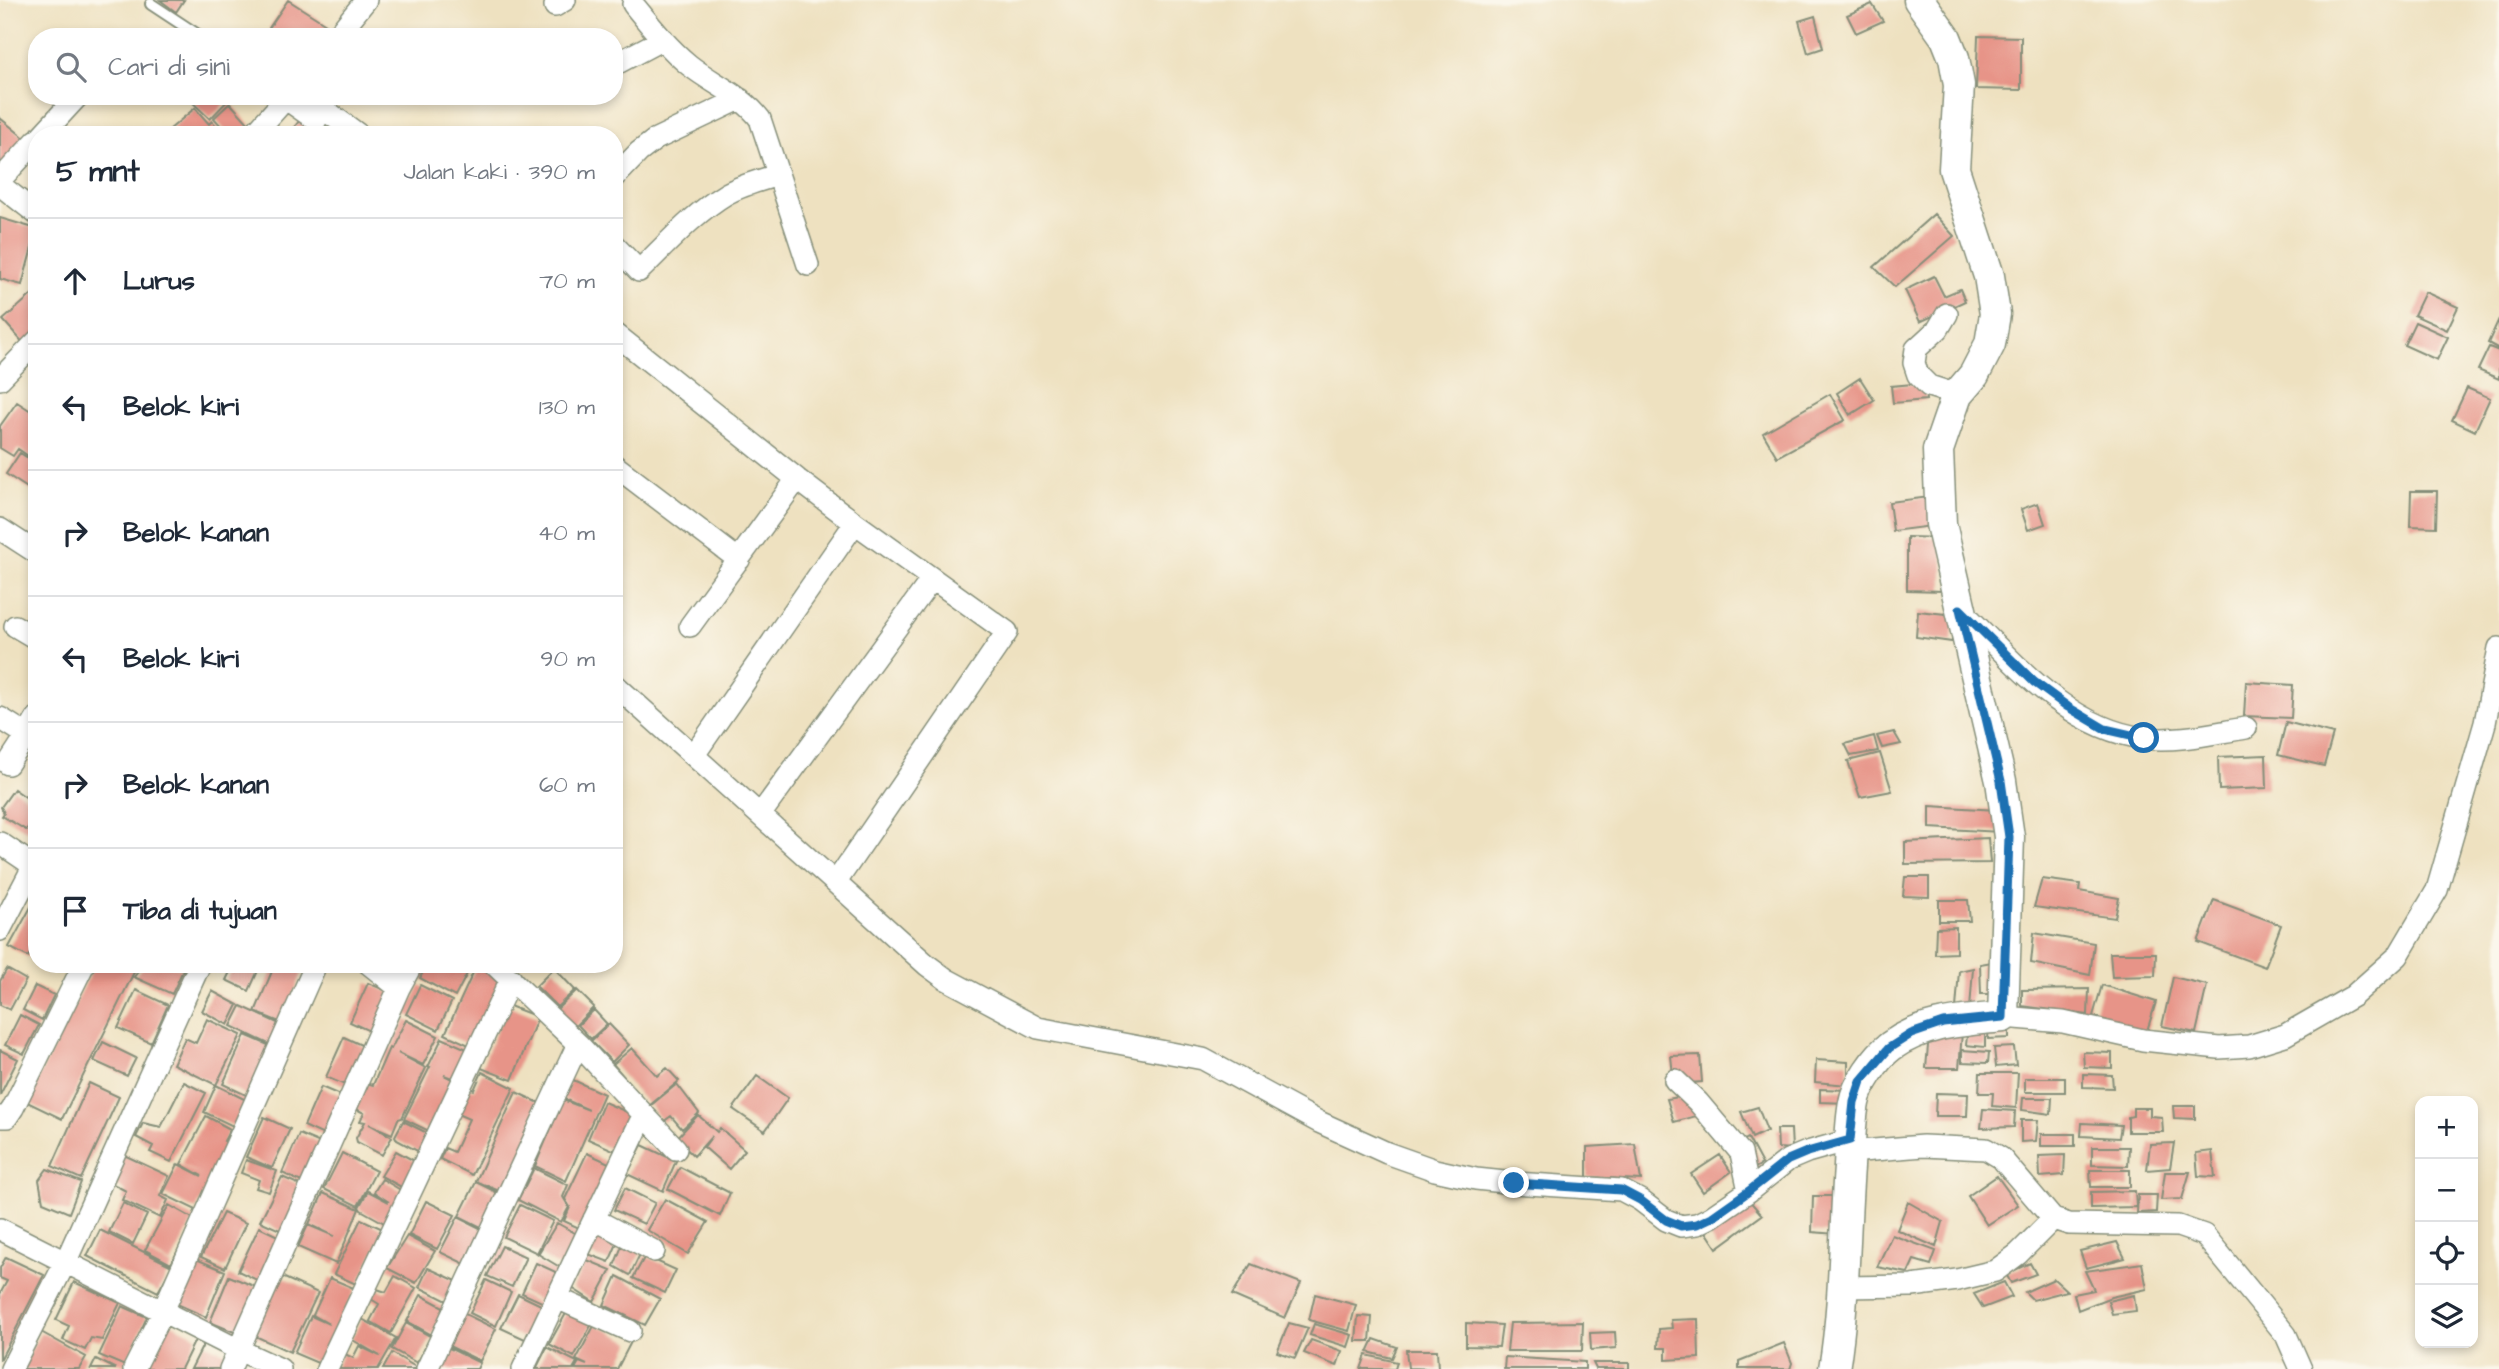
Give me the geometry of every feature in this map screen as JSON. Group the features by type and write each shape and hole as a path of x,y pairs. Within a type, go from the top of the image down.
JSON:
{"street":[{"path":"343,28 366,0"},
{"path":"1919,0 1946,38 1954,58 1959,85 1954,169 1989,276 1995,314 1990,344 1974,375 1958,395 1938,450 1941,524 2001,781 2009,837 2003,1017"},
{"path":"634,1 663,39 687,63 752,108 760,119 807,265"},
{"path":"623,60 663,39"},
{"path":"623,169 656,139 740,99"},
{"path":"50,126 70,105"},
{"path":"262,126 285,105"},
{"path":"302,105 325,126"},
{"path":"307,105 343,126"},
{"path":"28,150 0,182 28,206"},
{"path":"623,254 639,271 710,205 728,193 778,175"},
{"path":"1947,314 1938,329 1916,349 1914,363 1918,375 1928,386 1958,395"},
{"path":"623,340 797,479 1007,632 836,882"},
{"path":"0,379 28,350"},
{"path":"623,473 739,560"},
{"path":"690,626 797,479"},
{"path":"694,755 855,523"},
{"path":"0,529 28,547"},
{"path":"760,815 932,579"},
{"path":"1960,609 2034,682 2105,729 2144,738 2185,738 2246,728"},
{"path":"15,626 28,634"},
{"path":"1834,1369 1854,1102 1861,1081 1889,1048 1911,1034 1943,1023 2003,1017 2063,1023 2143,1040 2219,1048 2249,1046 2285,1035 2353,996 2398,956 2437,890 2485,723 2499,648"},
{"path":"623,692 946,979 1038,1027 1203,1059 1319,1122 1387,1153 1435,1170 1489,1180 1621,1190 1640,1200 1666,1220 1681,1226 1697,1224 1712,1217 1788,1160 1807,1152 1850,1146 1986,1149 2001,1158 2053,1219 2069,1224 2178,1226 2204,1235 2286,1335 2301,1369"},
{"path":"0,718 28,725"},
{"path":"8,764 28,732"},
{"path":"0,843 28,861"},
{"path":"0,930 28,879"},
{"path":"0,1117 7,1117 13,1108 80,973"},
{"path":"11,1369 65,1263 192,973"},
{"path":"134,1369 163,1311 312,973"},
{"path":"380,973 399,988"},
{"path":"234,1360 407,973"},
{"path":"504,973 578,1044 676,1149"},
{"path":"327,1369 511,979"},
{"path":"428,1369 578,1044"},
{"path":"1675,1080 1698,1102 1741,1153 1749,1191"},
{"path":"523,1369 644,1114"},
{"path":"594,1219 654,1251"},
{"path":"1842,1287 1912,1286 1995,1271 2018,1254 2053,1219"},
{"path":"0,1229 163,1311 234,1360 280,1369"},
{"path":"557,1298 630,1331"}],"lane":[{"path":"151,4 187,28"}],"building":[{"path":"160,0 184,0 176,12"},
{"path":"288,0 329,26 328,28 269,28"},
{"path":"1872,4 1883,21 1856,33 1847,15"},
{"path":"1815,16 1823,48 1808,53 1799,21"},
{"path":"1978,36 2021,37 2021,90 1976,89"},
{"path":"195,105 223,105 210,119"},
{"path":"228,105 232,105 250,125 221,126 214,118"},
{"path":"195,108 209,124 212,121 216,126 174,126"},
{"path":"303,116 316,126 295,126"},
{"path":"0,118 27,140 0,172"},
{"path":"1934,214 1954,236 1895,287 1874,267"},
{"path":"0,218 28,226 28,263 22,285 0,279"},
{"path":"1934,276 1944,296 1960,289 1965,301 1920,322 1905,290"},
{"path":"2425,292 2458,307 2447,330 2414,315"},
{"path":"28,298 28,344 26,346 3,320"},
{"path":"2499,319 2499,349 2488,343"},
{"path":"2415,322 2448,337 2437,360 2404,345"},
{"path":"2489,347 2499,351 2499,379 2478,370"},
{"path":"1860,378 1874,400 1850,415 1837,393"},
{"path":"1924,383 1926,400 1893,403 1891,386"},
{"path":"2467,388 2490,398 2475,431 2452,420"},
{"path":"1830,394 1845,420 1777,457 1763,433"},
{"path":"17,402 28,409 28,456 18,449 13,456 0,448 0,426"},
{"path":"20,453 28,458 28,488 6,474"},
{"path":"2411,491 2437,491 2436,527 2410,526"},
{"path":"1929,497 1932,526 1893,531 1889,502"},
{"path":"2038,503 2045,524 2028,530 2021,509"},
{"path":"1907,537 1943,538 1943,591 1907,590"},
{"path":"1918,611 1954,615 1952,642 1916,637"},
{"path":"2246,682 2293,685 2291,718 2244,716"},
{"path":"2286,722 2333,734 2324,766 2278,755"},
{"path":"1894,732 1901,744 1882,748 1877,736"},
{"path":"1874,736 1878,751 1851,756 1845,744"},
{"path":"1880,753 1892,791 1860,797 1848,761"},
{"path":"2266,755 2267,788 2219,790 2218,757"},
{"path":"14,789 28,799 26,830 2,816 4,813 1,807"},
{"path":"1930,806 1997,810 2000,832 1930,828"},
{"path":"1988,838 1990,863 1905,864 1905,842"},
{"path":"1905,877 1929,877 1929,897 1903,896"},
{"path":"2042,879 2080,884 2079,891 2119,898 2115,918 2034,907"},
{"path":"1939,900 1968,900 1970,921 1939,921"},
{"path":"2214,900 2281,925 2265,967 2198,942"},
{"path":"28,912 28,957 9,947"},
{"path":"1956,927 1956,953 1935,954 1936,928"},
{"path":"2034,933 2094,943 2090,975 2031,963"},
{"path":"2110,953 2156,953 2155,976 2112,977"},
{"path":"1998,961 1997,994 1981,994 1980,964"},
{"path":"1973,968 1970,1009 1956,1008 1959,971"},
{"path":"7,969 26,980 10,1010 0,1005 0,981"},
{"path":"91,973 134,973 62,1119 27,1102"},
{"path":"137,973 182,973 172,994 134,977"},
{"path":"230,973 257,973 249,991 226,980"},
{"path":"271,973 302,973 282,1023 255,1012"},
{"path":"422,973 467,973 455,997 420,978"},
{"path":"473,973 492,973 501,981 471,1046 445,1034"},
{"path":"549,973 559,973 575,990 557,1007 536,986"},
{"path":"2173,977 2207,985 2196,1033 2162,1026"},
{"path":"368,983 394,994 376,1034 350,1022"},
{"path":"420,985 452,1001 438,1030 406,1014"},
{"path":"2102,985 2156,1002 2146,1034 2093,1016"},
{"path":"35,986 54,995 42,1020 23,1010"},
{"path":"2089,989 2088,1015 2022,1006 2022,990"},
{"path":"136,990 168,1005 151,1043 118,1028"},
{"path":"577,990 594,1007 573,1028 556,1010"},
{"path":"212,991 238,1005 228,1025 202,1011"},
{"path":"507,1005 538,1017 512,1080 481,1068"},
{"path":"241,1006 284,1026 275,1047 231,1026"},
{"path":"594,1010 607,1024 591,1039 578,1025"},
{"path":"20,1015 39,1025 24,1054 5,1045"},
{"path":"207,1019 241,1035 216,1085 173,1064 185,1038 196,1043"},
{"path":"406,1020 438,1036 423,1065 398,1053 426,1068 392,1134 369,1124 392,1137 382,1155 357,1142 356,1138 365,1122 360,1121 364,1113 356,1109 367,1083 373,1085 389,1048 391,1049"},
{"path":"609,1024 629,1045 612,1062 591,1041"},
{"path":"1989,1026 2009,1026 2009,1038 1988,1039"},
{"path":"1968,1028 1985,1028 1985,1047 1966,1045"},
{"path":"1962,1033 1959,1068 1926,1068 1929,1035"},
{"path":"245,1035 275,1048 252,1098 223,1084"},
{"path":"344,1037 370,1049 352,1088 326,1077"},
{"path":"442,1038 469,1050 455,1079 444,1075 456,1081 431,1132 404,1119"},
{"path":"103,1042 136,1058 127,1076 94,1061"},
{"path":"2014,1047 2016,1065 1996,1067 1994,1048"},
{"path":"632,1048 657,1076 667,1068 679,1081 649,1106 613,1064"},
{"path":"0,1050 18,1059 0,1095"},
{"path":"1962,1050 1989,1052 1988,1063 1962,1062"},
{"path":"2083,1052 2112,1053 2112,1068 2084,1067"},
{"path":"1700,1055 1702,1082 1690,1083 1673,1075 1671,1056"},
{"path":"1816,1060 1848,1062 1848,1085 1815,1082"},
{"path":"482,1072 514,1088 472,1175 440,1159 445,1148 454,1152 469,1119 455,1113 467,1087 474,1090"},
{"path":"1980,1073 2018,1073 2016,1108 1992,1106 1993,1093 1979,1093"},
{"path":"2083,1074 2112,1075 2113,1088 2083,1087"},
{"path":"757,1076 788,1098 765,1131 733,1109"},
{"path":"2025,1078 2065,1078 2065,1092 2025,1092"},
{"path":"571,1079 604,1094 566,1181 535,1166 563,1100 589,1110 562,1098"},
{"path":"184,1082 206,1093 171,1162 150,1152 153,1146 136,1137 143,1123 161,1127"},
{"path":"89,1083 119,1097 81,1179 52,1166"},
{"path":"677,1084 699,1113 682,1129 671,1116 663,1122 650,1106"},
{"path":"216,1085 248,1101 235,1127 204,1112"},
{"path":"321,1087 347,1098 330,1138 304,1126"},
{"path":"1820,1089 1850,1090 1849,1103 1820,1102"},
{"path":"516,1092 546,1106 506,1194 476,1181"},
{"path":"1936,1093 1968,1094 1967,1116 1935,1116"},
{"path":"1679,1097 1703,1114 1674,1122 1667,1099"},
{"path":"2023,1098 2052,1098 2051,1114 2022,1110"},
{"path":"604,1102 636,1116 620,1153 588,1139"},
{"path":"2173,1106 2195,1106 2195,1119 2174,1118"},
{"path":"1758,1107 1767,1131 1752,1138 1741,1112"},
{"path":"2133,1108 2150,1108 2150,1116 2162,1117 2163,1132 2128,1132 2128,1117 2133,1116"},
{"path":"1983,1109 2015,1111 2014,1127 1981,1128"},
{"path":"698,1115 717,1132 720,1128 745,1150 729,1169 704,1147 712,1136 694,1156 676,1139"},
{"path":"206,1116 230,1129 224,1141 230,1143 196,1210 163,1194 178,1164 202,1176 181,1164"},
{"path":"264,1117 290,1129 272,1168 246,1157"},
{"path":"2021,1120 2038,1120 2036,1141 2021,1142"},
{"path":"403,1121 431,1135 421,1153 397,1140 395,1136"},
{"path":"2082,1123 2121,1125 2119,1138 2081,1136"},
{"path":"1777,1129 1791,1129 1792,1149 1778,1148"},
{"path":"299,1134 325,1145 308,1185 282,1173"},
{"path":"2041,1134 2075,1134 2075,1146 2041,1146"},
{"path":"1748,1138 1762,1164 1753,1169 1739,1143"},
{"path":"2174,1143 2170,1168 2147,1170 2150,1144"},
{"path":"1635,1144 1641,1180 1587,1177 1587,1147"},
{"path":"642,1145 676,1161 663,1191 627,1174"},
{"path":"2092,1147 2129,1147 2128,1166 2092,1165"},
{"path":"396,1151 420,1164 405,1189 381,1176"},
{"path":"2212,1151 2215,1177 2198,1176 2196,1153"},
{"path":"342,1153 376,1171 358,1206 324,1189"},
{"path":"587,1153 611,1164 581,1229 564,1221 570,1207 565,1199"},
{"path":"124,1155 169,1176 160,1196 168,1200 160,1218 122,1200 126,1191 111,1183"},
{"path":"1720,1155 1731,1172 1703,1192 1691,1174"},
{"path":"2065,1155 2064,1175 2040,1177 2039,1156"},
{"path":"246,1160 277,1171 269,1192 256,1188 259,1180 241,1173"},
{"path":"680,1167 730,1193 720,1216 668,1189"},
{"path":"534,1168 568,1185 563,1197 569,1207 561,1222 518,1200"},
{"path":"47,1169 81,1182 69,1213 43,1202 39,1180"},
{"path":"2090,1170 2130,1170 2130,1187 2091,1187"},
{"path":"2165,1172 2190,1172 2182,1199 2161,1200"},
{"path":"1997,1176 2018,1205 1987,1225 1968,1196"},
{"path":"282,1177 305,1187 284,1232 260,1221"},
{"path":"382,1179 404,1192 386,1224 359,1207 368,1191 389,1202 374,1192"},
{"path":"476,1182 504,1196 487,1230 459,1216"},
{"path":"625,1188 655,1203 644,1224 614,1210"},
{"path":"2135,1191 2136,1207 2091,1208 2091,1192"},
{"path":"323,1193 359,1209 336,1264 298,1247 308,1225 334,1236 309,1224"},
{"path":"2138,1195 2157,1195 2156,1212 2137,1213"},
{"path":"1813,1196 1837,1196 1836,1234 1812,1232"},
{"path":"665,1199 708,1222 688,1254 647,1230"},
{"path":"1748,1199 1762,1215 1717,1248 1705,1230"},
{"path":"426,1201 455,1215 437,1249 409,1235"},
{"path":"1908,1202 1943,1222 1936,1247 1897,1230"},
{"path":"123,1203 147,1215 133,1244 109,1232"},
{"path":"169,1205 194,1219 171,1264 145,1250"},
{"path":"520,1205 553,1221 537,1253 504,1237"},
{"path":"223,1213 246,1223 225,1268 201,1257"},
{"path":"458,1217 486,1231 469,1266 440,1252"},
{"path":"361,1219 385,1230 358,1285 334,1274"},
{"path":"557,1223 582,1237 563,1269 538,1254"},
{"path":"259,1227 282,1238 261,1282 238,1271"},
{"path":"100,1230 172,1266 158,1292 87,1256"},
{"path":"599,1230 619,1239 609,1262 588,1254"},
{"path":"1892,1235 1936,1251 1931,1265 1914,1260 1908,1273 1877,1267"},
{"path":"407,1236 435,1251 416,1283 387,1268"},
{"path":"624,1241 641,1252 630,1275 614,1266"},
{"path":"2117,1242 2125,1258 2086,1268 2080,1251"},
{"path":"502,1246 526,1257 512,1287 487,1276"},
{"path":"645,1256 676,1270 665,1293 633,1278"},
{"path":"6,1257 44,1275 0,1360 0,1294 7,1281 0,1278 0,1268"},
{"path":"196,1259 225,1271 206,1317 177,1304"},
{"path":"587,1260 611,1270 594,1302 572,1288"},
{"path":"536,1263 560,1274 546,1304 522,1293"},
{"path":"2030,1263 2036,1274 2011,1283 2006,1274"},
{"path":"2142,1263 2147,1289 2111,1297 2078,1310 2074,1294 2094,1290 2085,1271"},
{"path":"1251,1264 1301,1283 1285,1318 1232,1295"},
{"path":"428,1268 461,1283 451,1303 419,1287"},
{"path":"229,1276 259,1288 239,1334 210,1322"},
{"path":"280,1276 318,1293 290,1352 253,1335"},
{"path":"395,1276 416,1288 391,1333 370,1321 379,1304 371,1299 377,1289 386,1292"},
{"path":"617,1276 660,1299 645,1325 604,1305"},
{"path":"330,1278 356,1289 320,1364 294,1353 311,1316 329,1324 313,1315"},
{"path":"2054,1279 2067,1291 2033,1300 2025,1292"},
{"path":"486,1280 511,1292 496,1326 470,1313"},
{"path":"74,1282 120,1303 102,1340 91,1338 85,1350 63,1340 69,1326 56,1320"},
{"path":"2004,1282 2012,1297 1983,1308 1974,1294"},
{"path":"518,1294 543,1306 527,1340 501,1328"},
{"path":"1315,1294 1356,1305 1349,1331 1309,1320"},
{"path":"421,1295 447,1309 432,1335 407,1321"},
{"path":"2134,1295 2136,1311 2112,1314 2108,1301"},
{"path":"122,1306 147,1317 125,1366 99,1355"},
{"path":"569,1308 594,1320 574,1357 549,1344"},
{"path":"463,1313 496,1329 480,1361 447,1345"},
{"path":"1358,1316 1372,1317 1370,1341 1356,1341"},
{"path":"362,1319 396,1338 378,1369 335,1369 343,1353 353,1358 359,1346 380,1356 351,1339"},
{"path":"1698,1319 1699,1358 1666,1360 1666,1348 1658,1348 1659,1329 1672,1328 1671,1320"},
{"path":"166,1321 197,1336 181,1369 142,1369"},
{"path":"1583,1322 1582,1351 1507,1351 1510,1323"},
{"path":"406,1323 432,1337 417,1363 392,1349"},
{"path":"1289,1323 1308,1328 1295,1358 1277,1352"},
{"path":"1466,1323 1502,1325 1499,1347 1466,1346"},
{"path":"595,1324 631,1342 617,1369 575,1369 579,1362 587,1365 576,1360"},
{"path":"1314,1324 1352,1335 1348,1347 1310,1335"},
{"path":"41,1332 86,1357 79,1369 21,1369"},
{"path":"1615,1332 1616,1348 1591,1350 1590,1333"},
{"path":"1374,1339 1397,1347 1392,1358 1368,1352"},
{"path":"1311,1340 1342,1351 1337,1366 1304,1353"},
{"path":"204,1343 233,1356 227,1369 191,1369"},
{"path":"1784,1343 1792,1363 1790,1369 1739,1369 1739,1361"},
{"path":"447,1347 480,1363 477,1369 436,1369"},
{"path":"547,1347 577,1362 573,1369 536,1369"},
{"path":"1406,1350 1437,1350 1438,1369 1408,1368"},
{"path":"392,1353 419,1369 383,1369"},
{"path":"1366,1355 1397,1362 1395,1369 1361,1369"},
{"path":"1505,1357 1585,1362 1585,1369 1504,1369"},
{"path":"96,1359 116,1369 91,1369"},
{"path":"1593,1363 1629,1363 1629,1369 1596,1369"}],"route":[{"path":"1514,1183 1621,1190 1640,1200 1666,1220 1681,1226 1697,1224 1712,1217 1749,1191 1788,1160 1850,1140 1854,1102 1861,1081 1889,1048 1911,1034 1943,1023 2003,1017 2009,837 2001,781 1960,609 2034,682 2068,707 2105,729 2144,738"}]}
